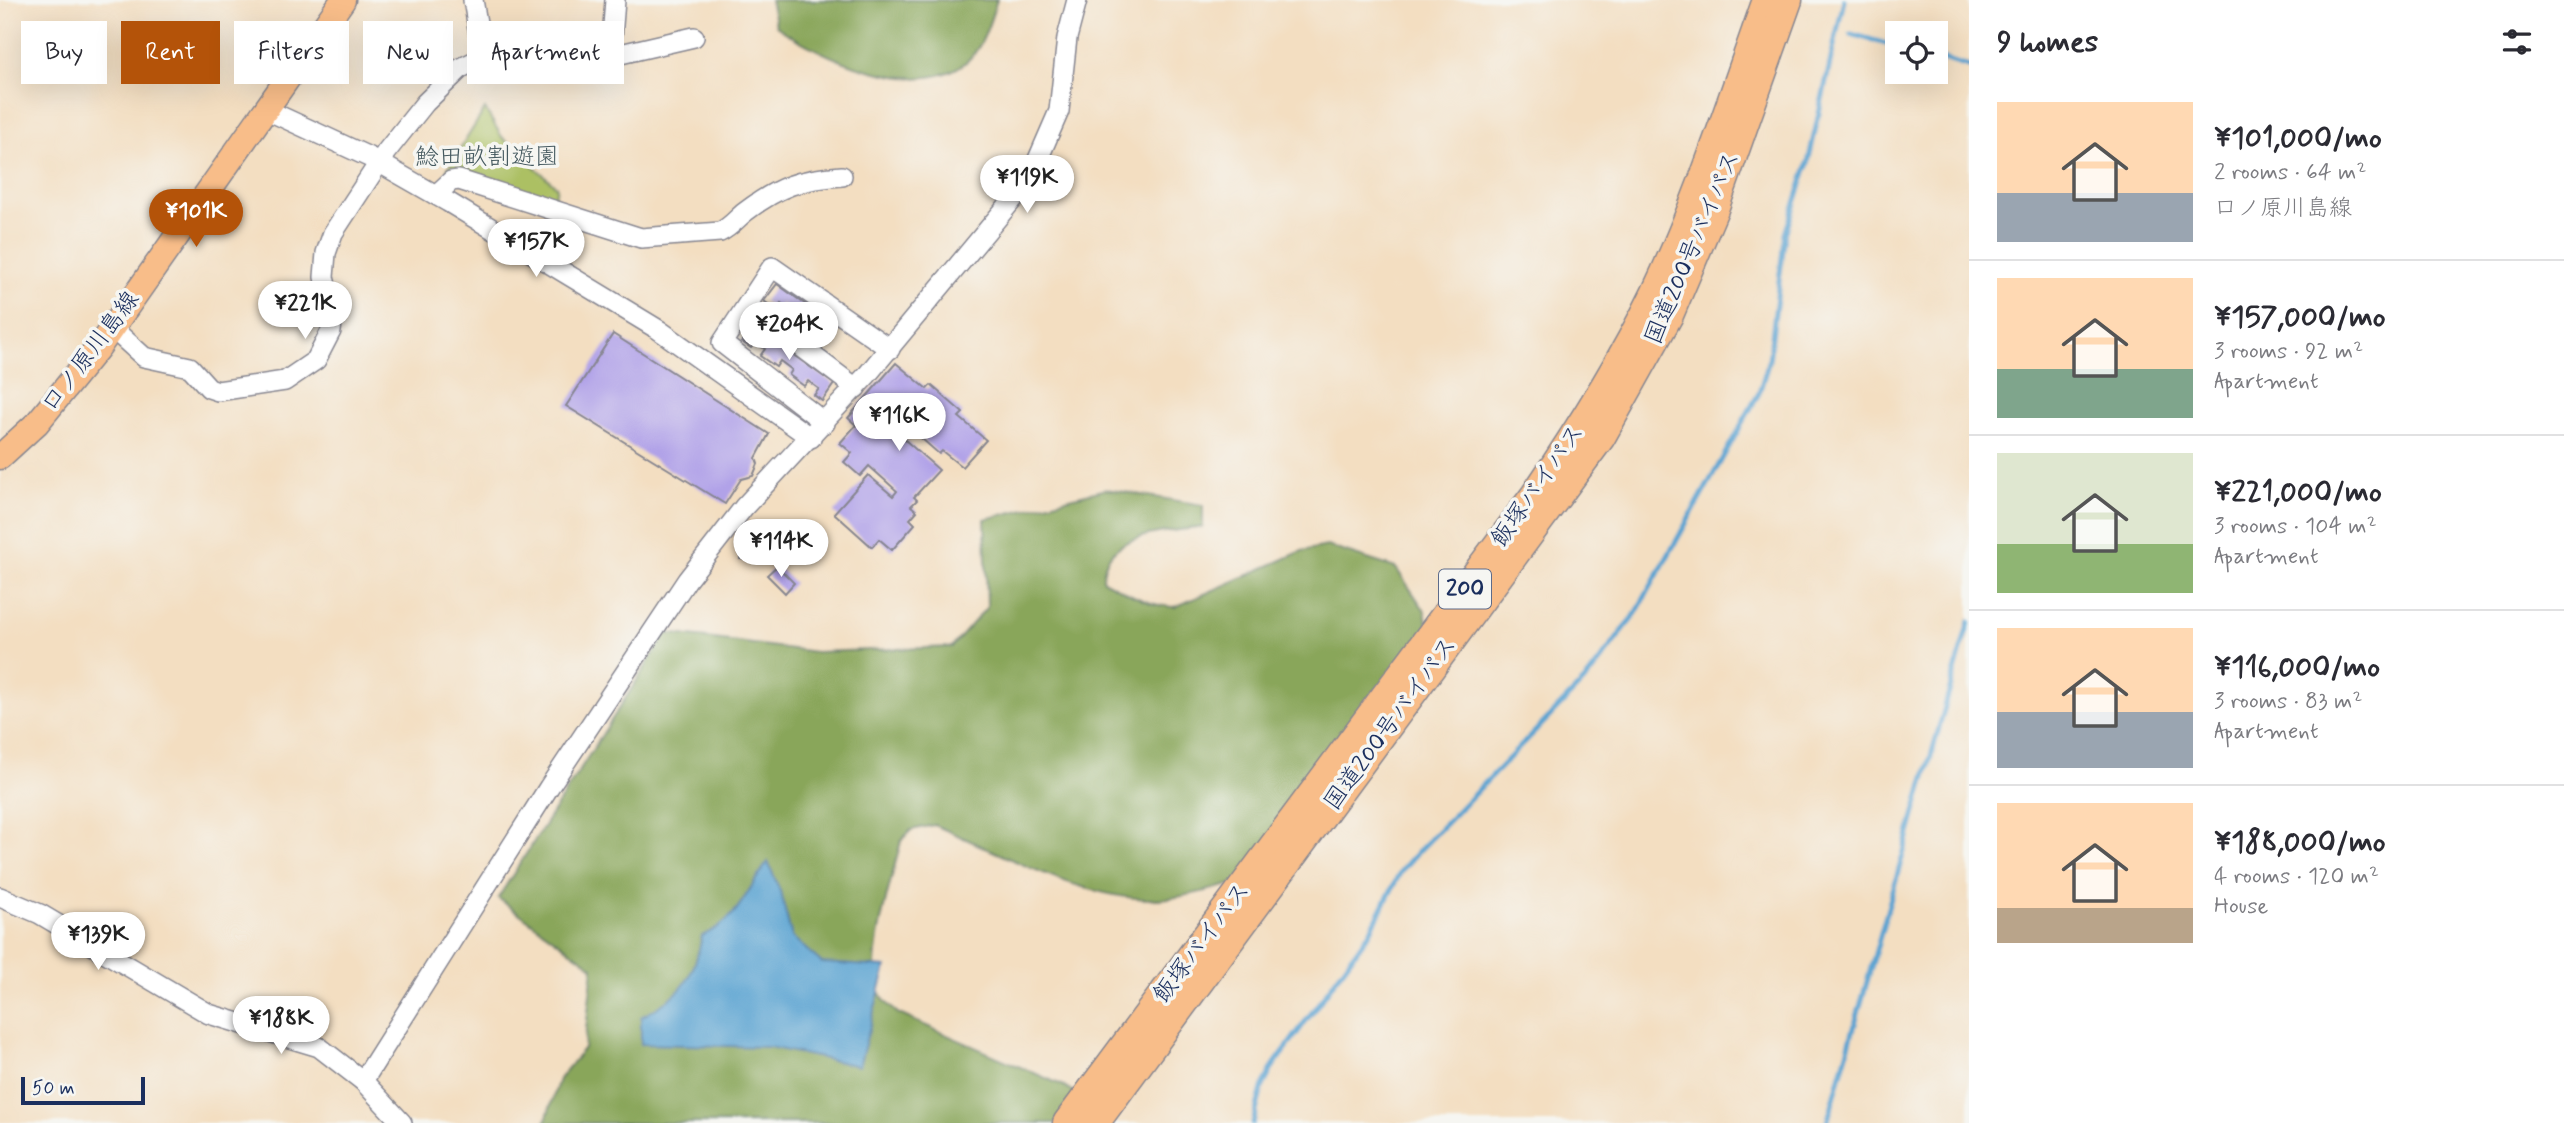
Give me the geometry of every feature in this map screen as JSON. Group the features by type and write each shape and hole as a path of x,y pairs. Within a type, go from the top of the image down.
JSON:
{"highway":[{"name":"飯塚バイパス","path":"1067,1123 1535,495 1584,423 1656,292 1777,2"},
{"name":"国道200号バイパス","path":"1095,1123 1601,437 1674,303 1714,209 1777,2"}],"main road":[{"name":"口ノ原川島線","path":"0,457 63,393 112,328 342,0"}],"street":[{"path":"112,328 144,357 190,367 209,388 218,391 285,381 316,360 331,331 333,314 324,276 326,253 333,233 379,162 425,103 461,68 483,57 473,0"},
{"path":"615,0 610,38 611,51 616,55 694,37"},
{"path":"362,1081 549,788 687,580 744,507 825,423 890,349 1029,180 1059,111 1067,38 1077,0"},
{"path":"267,110 379,162 436,195 659,330 811,438"},
{"path":"436,195 451,181 459,180 640,238 720,232 731,227 743,214 787,184 806,179 842,176"},
{"path":"825,423 722,343 772,267 890,349"},
{"path":"747,306 856,388"},
{"path":"0,897 40,914 209,1014 319,1047 362,1081 402,1123"}],"green space":[{"path":"770,0 997,0 984,36 969,59 942,74 918,77 893,76 867,70 816,50 776,26"},
{"name":"鯰田畝割遊園","path":"485,109 502,137 557,187 553,204 447,170"},
{"path":"1106,489 1203,505 1203,527 1140,537 1113,552 1106,564 1103,580 1138,598 1175,607 1302,551 1327,546 1396,568 1425,611 1430,640 1244,882 1170,898 1131,898 1073,884 1045,874 934,825 911,830 901,841 882,916 875,958 875,975 882,997 899,1014 1064,1086 1087,1101 1070,1123 545,1123 559,1079 584,1048 593,967 498,898 667,633 816,652 952,647 987,607 985,519"}],"water":[{"path":"768,862 780,891 792,937 822,963 886,967 859,1066 769,1047 641,1044 641,1017 667,1002 684,986 694,965 702,936 734,913"}],"building":[{"path":"777,284 834,325 822,342 814,336 818,330 807,322 803,328 787,316 791,311 781,303 776,310 764,301"},
{"path":"753,326 834,384 822,401 814,395 819,389 808,381 804,386 789,375 792,370 780,361 776,367 760,356 765,349 755,343 751,348 742,342"},
{"path":"613,334 769,434 756,458 758,464 753,476 741,479 725,504 566,406"},
{"path":"896,363 927,389 931,385 963,413 959,417 986,440 962,467 942,451 939,454 905,424 897,433 939,470 914,497 917,500 911,506 917,511 910,519 915,524 892,550 879,539 872,547 834,513 868,475 893,496 897,491 869,466 860,476 844,462 852,453 840,443 856,425 848,418"},
{"path":"741,538 752,539 751,560 740,559"},
{"path":"777,566 794,583 785,593 767,575"}],"waterway":[{"path":"1253,1123 1262,1088 1274,1065 1370,932 1401,871 1588,677 1636,613 1759,393 1769,360 1785,234 1808,163 1844,0"},
{"path":"1851,34 1885,44"},
{"path":"1948,61 1969,67"},
{"path":"1827,1123 1969,622"}]}
